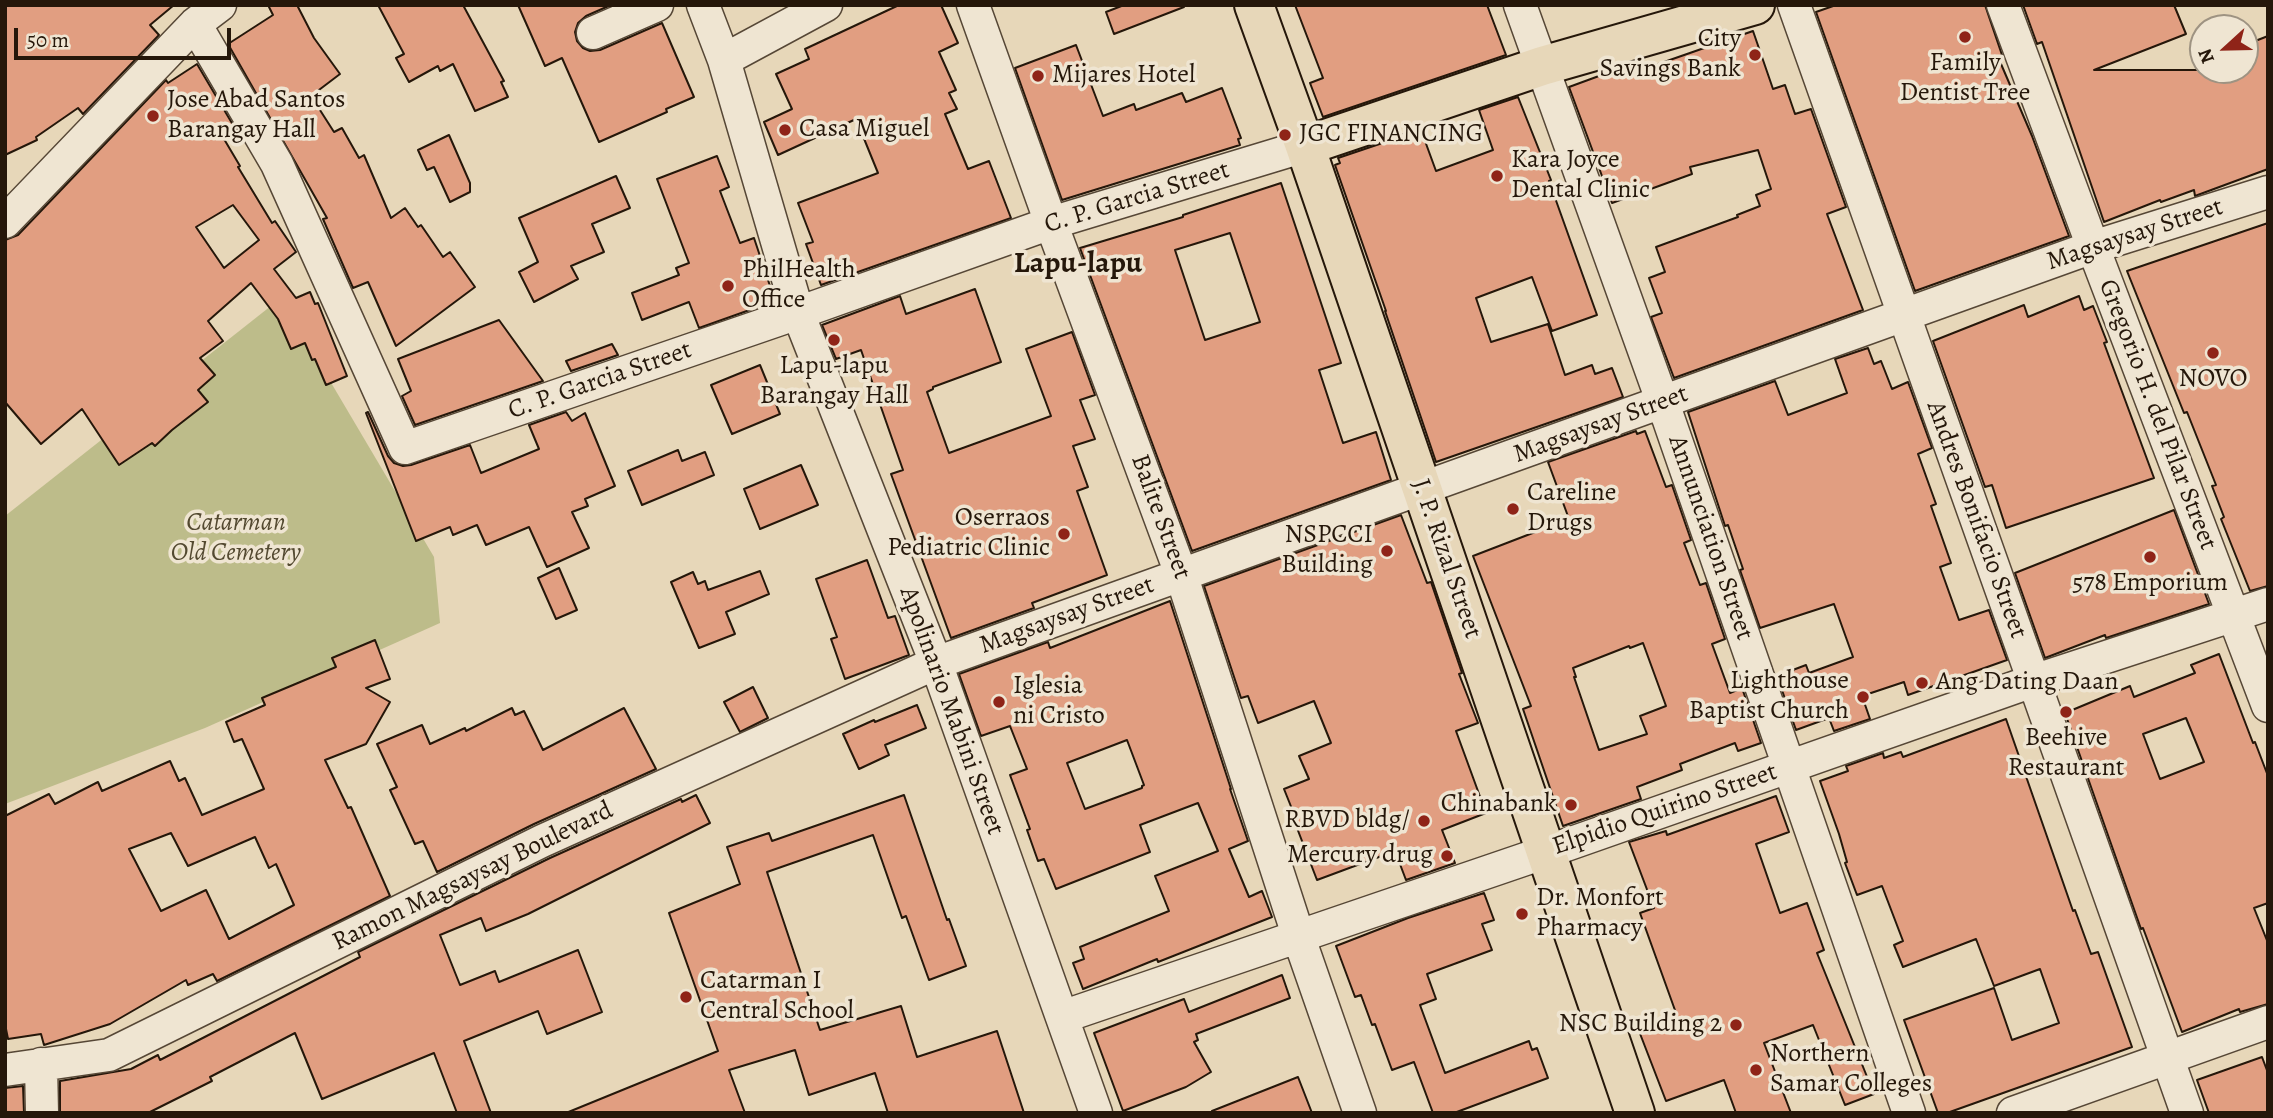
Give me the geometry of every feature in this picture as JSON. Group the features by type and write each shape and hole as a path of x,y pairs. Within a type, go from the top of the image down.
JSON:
{"main road":[{"name":"J. P. Rizal Street","path":"1254,5 1305,146 1635,1113"},
{"name":"C. P. Garcia Street","path":"1305,146 1542,66 1755,5"}],"street":[{"path":"593,33 657,5"},
{"name":"Apolinario Mabini Street","path":"703,5 724,60 798,313 936,663 1096,1113"},
{"path":"724,60 826,5"},
{"name":"Balite Street","path":"973,5 1181,574 1299,937 1360,1113"},
{"name":"Annunciation Street","path":"1520,5 1663,403 1909,1113"},
{"name":"Andres Bonifacio Street","path":"1794,5 2187,1113"},
{"name":"Gregorio H. del Pilar Street","path":"2003,5 2268,706"},
{"path":"5,222 207,14"},
{"name":"C. P. Garcia Street","path":"207,14 405,448 1051,223 1305,146"},
{"name":"Magsaysay Street","path":"936,663 2093,247 2268,192"},
{"name":"Elpidio Quirino Street","path":"1062,1017 1546,852 2033,681 2268,604"},
{"name":"Ramon Magsaysay Boulevard","path":"5,1070 109,1055 542,841 936,663"},
{"path":"2013,1113 2268,1022"},
{"path":"41,1063 42,1113"}],"green space":[{"name":"Catarman Old Cemetery","path":"281,298 434,557 440,623 205,728 5,804 5,516"}],"building":[{"path":"5,5 174,5 150,25 159,35 83,114 78,108 36,137 37,140 5,155"},
{"path":"268,5 297,5 314,38 340,74 311,96 334,132 342,128 359,158 364,155 391,218 405,208 418,227 421,225 443,257 450,252 475,287 396,346 368,282 353,288 323,219 327,218 228,44 273,15"},
{"path":"378,5 463,5 504,81 501,82 508,97 475,111 453,64 440,71 438,66 409,82 396,58 404,54"},
{"path":"518,5 611,5 586,16 578,23 575,32 577,41 590,51 600,50 662,23 694,97 599,142 562,58 545,66"},
{"path":"899,5 941,5 958,43 939,52 956,90 949,93 957,109 945,114 968,169 989,161 1011,218 821,285 806,244 813,242 798,203 878,173 856,119 778,155 764,122 792,109 776,74 809,59 805,49"},
{"path":"1124,5 1184,7 1114,34 1106,12"},
{"path":"1295,5 1487,5 1506,55 1323,117 1310,83 1323,78"},
{"path":"1836,5 1985,5 2002,55 1998,57 2032,136 2069,236 1915,291 1816,12"},
{"path":"2023,5 2174,5 2186,34 2094,70 2189,70 2189,84 2259,84 2259,40 2268,36 2268,169 2195,196 2194,190 2161,202 2160,200 2104,222 2042,42 2037,44"},
{"path":"1753,31 1773,89 1785,85 1795,114 1811,109 1846,207 1827,214 1863,310 1674,378 1651,317 1662,313 1649,278 1665,272 1656,247 1738,217 1737,215 1760,206 1756,195 1771,189 1758,150 1690,167 1692,174 1612,203 1569,87 1618,69 1621,77"},
{"path":"1076,45 1103,116 1134,104 1136,110 1182,93 1186,102 1222,88 1241,138 1238,139 1240,145 1062,200 1015,68"},
{"path":"197,64 236,130 224,139 240,166 238,167 272,223 275,221 296,252 274,269 296,298 310,292 315,304 318,303 347,376 326,385 305,343 291,349 278,319 251,283 208,321 223,341 200,358 215,375 198,390 208,402 155,446 152,443 119,465 82,409 41,444 5,402 5,240 18,235 166,80 168,83","holes":["233,205 259,240 224,268 196,227"]},
{"path":"1518,97 1551,180 1549,181 1597,315 1552,331 1532,277 1476,298 1491,342 1548,324 1565,375 1592,365 1595,374 1612,368 1623,397 1436,462 1335,165 1340,163 1338,158 1421,130 1436,171 1493,150 1479,110"},
{"path":"449,135 470,183 470,192 450,202 434,167 427,170 418,150"},
{"path":"717,156 729,187 720,191 740,243 754,238 775,301 699,328 689,302 642,320 632,293 679,275 676,268 689,263 657,179"},
{"path":"616,176 630,208 592,224 604,252 571,266 578,279 534,302 519,272 538,262 519,218"},
{"path":"1281,183 1341,363 1319,370 1343,443 1376,432 1391,480 1192,551 1080,248","holes":["1230,233 1260,322 1205,340 1175,250"]},
{"path":"2268,223 2268,586 2250,591 2221,519 2224,517 2212,486 2216,485 2127,271"},
{"path":"975,289 1001,362 933,387 927,392 949,453 1051,416 1026,349 1072,332 1095,395 1080,400 1095,439 1073,446 1088,487 1077,491 1107,575 1032,603 1034,608 951,638 891,474 903,470 861,350 836,359 822,325 900,296 906,314"},
{"path":"2079,296 2084,310 2093,306 2154,478 2006,528 1992,485 1985,487 1933,341 2024,305 2028,317"},
{"path":"499,320 543,381 415,425 402,396 411,391 398,359"},
{"path":"612,344 618,355 571,371 566,361"},
{"path":"1868,348 1874,364 1881,361 1892,389 1908,382 1932,448 1918,454 1936,504 1931,506 1951,563 1940,567 1959,620 1989,610 2007,660 1908,695 1904,682 1862,696 1870,719 1834,731 1829,718 1796,730 1777,676 1806,665 1809,673 1853,657 1834,604 1760,628 1740,570 1743,569 1728,525 1725,526 1688,412 1775,381 1788,415 1847,393 1835,359"},
{"path":"760,365 780,414 732,434 711,385"},
{"path":"368,412 388,456 394,463 411,465 470,445 481,473 539,449 529,425 566,412 572,421 585,413 615,486 585,499 588,506 572,512 589,548 547,567 529,527 486,545 477,525 453,535 450,527 416,541 366,413"},
{"path":"1636,431 1637,434 1645,431 1666,487 1672,485 1691,540 1684,543 1700,585 1706,583 1725,639 1712,644 1730,693 1742,688 1761,743 1738,751 1735,743 1680,764 1682,770 1637,787 1641,799 1563,826 1523,709 1531,706 1473,556 1569,519 1548,462","holes":["1643,643 1666,706 1640,716 1647,734 1599,750 1573,668"]},
{"path":"678,450 682,461 705,452 714,475 642,505 628,471"},
{"path":"801,465 818,505 760,529 744,489"},
{"path":"2174,510 2209,604 2106,638 2105,635 2045,658 2015,573"},
{"path":"1401,515 1427,583 1431,582 1462,673 1459,674 1478,723 1456,731 1486,813 1442,830 1455,863 1406,880 1395,851 1317,880 1284,789 1309,779 1299,756 1331,743 1314,701 1258,723 1248,696 1241,698 1204,586"},
{"path":"867,560 888,618 895,616 909,655 845,679 831,639 837,637 816,579"},
{"path":"559,568 577,610 556,619 538,578"},
{"path":"760,571 769,594 726,612 735,634 699,648 671,582 693,572 698,584 705,581 708,590"},
{"path":"1170,601 1248,841 1229,849 1249,897 1262,891 1272,917 1083,989 1073,963 1084,959 1080,947 1169,911 1155,876 1218,851 1198,803 1140,825 1150,852 1056,889 1044,859 1038,861 1027,830 1030,829 1010,775 1027,769 1010,726 981,736 959,674 1048,642 1050,648","holes":["1127,740 1144,785 1085,809 1067,763"]},
{"path":"375,640 390,679 366,688 390,702 366,744 325,760 348,808 351,807 390,896 217,981 213,974 188,985 186,980 110,1024 44,1045 41,1034 8,1039 5,1024 5,816 49,794 55,804 98,782 102,791 170,761 179,781 185,778 202,815 264,789 242,739 234,742 226,722 265,705 262,698 336,667 332,658","holes":["171,833 188,866 255,837 269,868 276,864 294,905 229,939 206,890 161,911 129,849"]},
{"path":"2219,654 2268,776 2268,903 2254,908 2268,943 2268,1004 2240,1012 2239,1009 2182,1032 2143,928 2141,929 2065,713 2130,686 2134,697 2195,673 2191,665","holes":["2186,718 2204,762 2160,779 2143,734"]},
{"path":"753,687 768,718 740,732 724,702"},
{"path":"917,705 926,728 885,745 889,755 859,769 843,734"},
{"path":"512,708 515,715 524,711 543,750 624,708 656,769 534,824 437,872 423,841 415,844 390,790 397,787 377,744 422,725 430,744 465,728 466,731"},
{"path":"2006,719 2073,911 2075,910 2091,954 2098,952 2132,1047 1947,1113 1938,1113 1904,1020 1994,988 2012,1040 2059,1023 2040,969 1994,986 1976,939 1903,967 1894,945 1903,941 1882,886 1857,895 1820,781 1848,771 1846,766 1883,753 1884,758 1901,752 1903,757"},
{"path":"696,795 710,823 528,914 486,931 481,918 440,935 460,985 495,971 499,982 578,950 602,1012 547,1034 538,1011 464,1041 491,1113 457,1113 434,1053 322,1099 295,1033 210,1077 212,1081 148,1113 60,1113 60,1081 131,1069 158,1055 160,1060 360,957 358,952 550,858 681,799 682,802"},
{"path":"904,795 947,920 949,919 966,966 929,980 906,916 902,918 873,835 767,872 820,1030 901,1006 917,1057 997,1031 1024,1113 888,1113 875,1073 809,1095 795,1050 729,1070 745,1113 566,1113 718,1051 669,913 740,884 727,847 769,833 772,841"},
{"path":"1776,796 1789,832 1756,844 1780,913 1807,903 1824,950 1817,953 1874,1094 1845,1105 1813,1025 1764,1043 1791,1113 1736,1113 1724,1080 1666,1101 1639,1031 1675,1018 1676,1013 1640,913 1654,908 1629,842 1666,831 1667,835"},
{"path":"1484,893 1494,920 1482,924 1492,950 1427,974 1436,999 1420,1005 1445,1073 1529,1041 1532,1050 1537,1048 1548,1078 1454,1113 1433,1113 1414,1062 1392,1070 1361,995 1355,997 1336,946"},
{"path":"1282,975 1290,998 1196,1034 1198,1040 1194,1042 1211,1072 1186,1087 1123,1111 1094,1033 1184,999 1189,1012"},
{"path":"2262,1057 2268,1073 2268,1113 2209,1113 2197,1080"},
{"path":"1298,1077 1312,1113 1212,1113 1212,1111"},
{"path":"23,1086 24,1113 5,1113 5,1088"}],"place":[{"name":"Family Dentist Tree","path":"1965,37"},
{"name":"City Savings Bank","path":"1755,55"},
{"name":"Mijares Hotel","path":"1038,76"},
{"name":"Jose Abad Santos Barangay Hall","path":"153,116"},
{"name":"Casa Miguel","path":"785,130"},
{"name":"JGC FINANCING","path":"1285,135"},
{"name":"Kara Joyce Dental Clinic","path":"1497,176"},
{"name":"PhilHealth Office","path":"728,286"},
{"name":"Lapu-lapu Barangay Hall","path":"834,340"},
{"name":"NOVO","path":"2213,353"},
{"name":"Careline Drugs","path":"1513,509"},
{"name":"Oserraos Pediatric Clinic","path":"1064,534"},
{"name":"NSPCCI Building","path":"1387,551"},
{"name":"578 Emporium","path":"2150,557"},
{"name":"Ang Dating Daan","path":"1922,683"},
{"name":"Lighthouse Baptist Church","path":"1863,697"},
{"name":"Iglesia ni Cristo","path":"999,702"},
{"name":"Beehive Restaurant","path":"2066,712"},
{"name":"Chinabank","path":"1571,805"},
{"name":"RBVD bldg/","path":"1424,821"},
{"name":"Mercury drug","path":"1447,856"},
{"name":"Dr. Monfort Pharmacy","path":"1522,914"},
{"name":"Catarman I Central School","path":"686,997"},
{"name":"NSC Building 2","path":"1736,1025"},
{"name":"Northern Samar Colleges","path":"1756,1070"}],"district":[{"name":"Lapu-lapu","path":"1078,265"}]}
